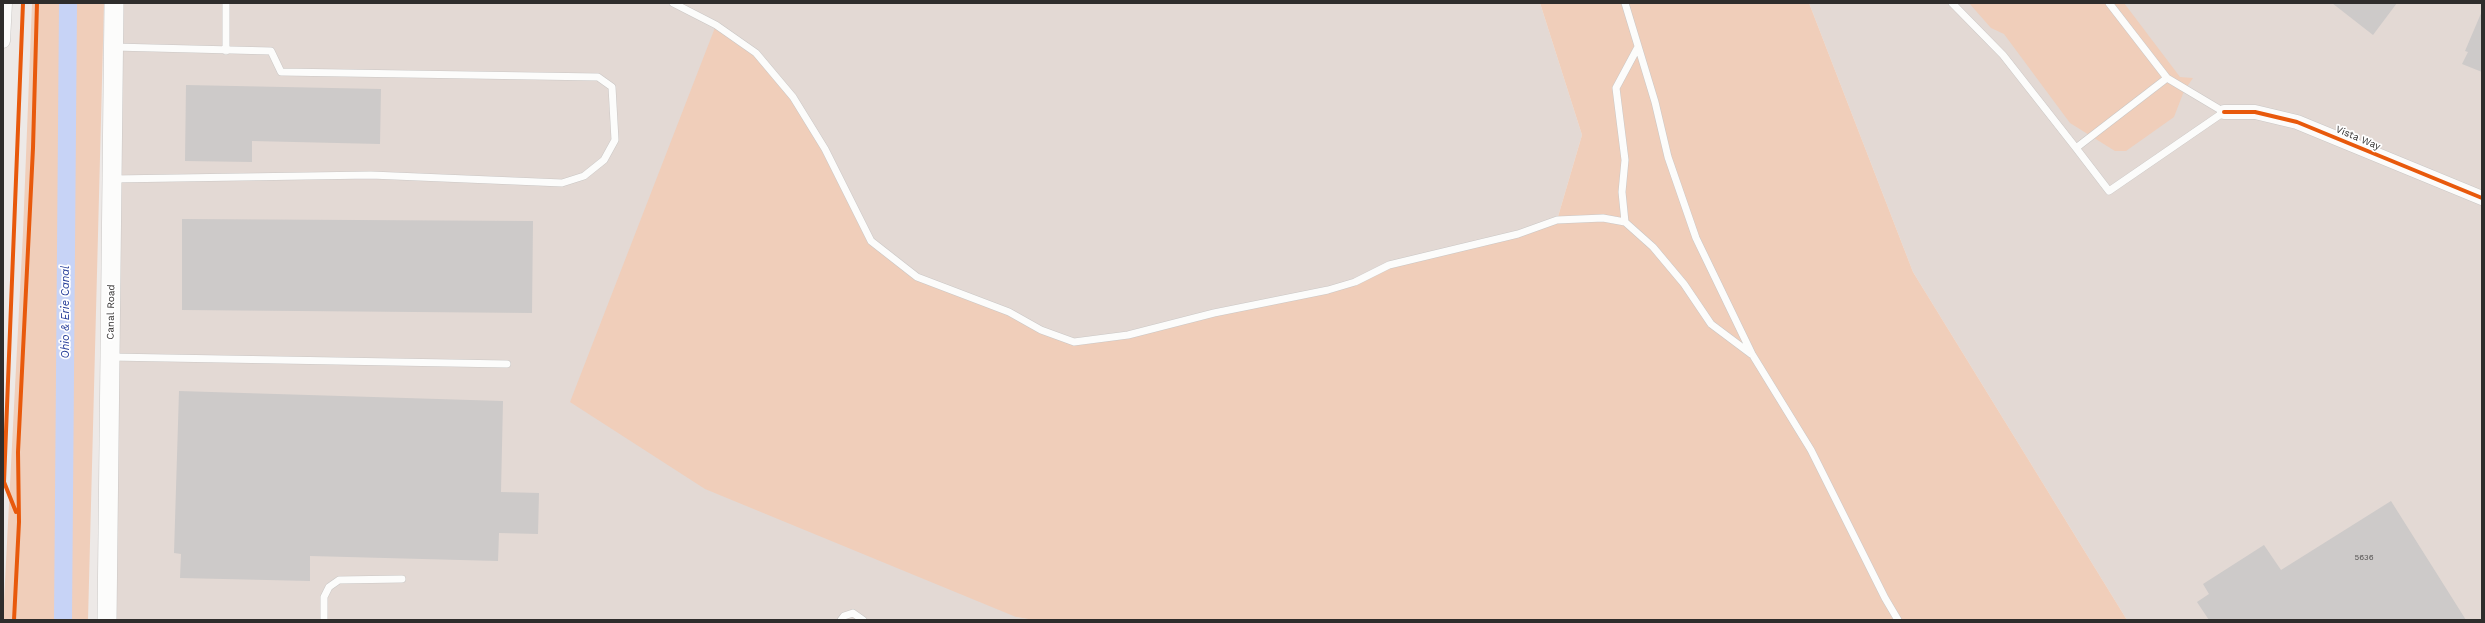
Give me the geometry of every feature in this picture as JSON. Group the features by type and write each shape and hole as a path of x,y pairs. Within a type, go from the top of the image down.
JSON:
{"main road":[{"name":"Canal Road","path":"107,620 114,3"}],"street":[{"path":"3,41 5,3"},
{"name":"Vista Way","path":"2224,112 2255,112 2297,122 2482,198"}],"lane":[{"path":"226,3 226,51"},
{"path":"673,3 716,24 756,53 793,97 825,149 871,242 917,276 1009,312 1041,330 1074,342 1128,335 1214,313 1328,290 1355,282 1389,264 1518,234 1557,220 1603,218 1624,222 1653,247 1680,278 1711,324 1752,354"},
{"path":"1625,3 1668,157 1696,238 1752,354 1811,450 1885,598 1898,620"},
{"path":"1952,3 2003,55 2109,191 2224,112 2167,78 2109,3"},
{"path":"112,179 370,175 562,183 584,176 604,160 615,140 612,87 598,77 281,72 271,51 114,47"},
{"path":"1624,222 1622,192 1625,160 1616,88 1638,47"},
{"path":"2076,148 2167,78"},
{"path":"110,357 507,364"},
{"path":"324,620 324,598 329,587 339,580 402,579"},
{"path":"841,620 844,616 853,613 863,620"}],"shaded area":[{"path":"32,3 104,3 88,620 3,620 23,232"},
{"path":"115,3 1540,3 1582,135 1557,220 1016,617 1034,620 107,620"},
{"path":"1540,3 1809,3 1913,272 2127,620 1034,620 1016,617 705,489 570,402 716,25 756,53 793,97 825,149 871,242 917,277 1074,342 1128,335 1328,290 1389,265 1557,220 1582,135"},
{"path":"1809,3 2482,3 2482,620 2127,620 1913,272"},
{"path":"1969,3 2124,3 2180,77 2193,78 2184,91 2174,117 2126,151 2115,151 2070,123 2004,34 1991,28"}],"building":[{"path":"2332,3 2397,3 2373,35"},
{"path":"2482,11 2482,72 2462,64 2468,52 2465,51"},
{"path":"186,85 381,89 380,144 252,141 252,162 185,161"},
{"path":"182,219 533,221 532,313 182,310"},
{"path":"179,391 503,401 501,492 539,493 538,534 499,533 498,561 310,556 310,581 180,578 181,554 174,553"},
{"path":"2391,501 2466,620 2209,620 2197,602 2209,594 2203,584 2264,545 2281,570"}],"waterway":[{"name":"Ohio & Erie Canal","path":"63,620 68,3"}],"cycle path":[{"path":"16,512 4,482 23,3"},
{"path":"14,620 19,522 18,452 33,148 37,3"},
{"path":"2224,112 2255,112 2297,122 2482,198"}]}
